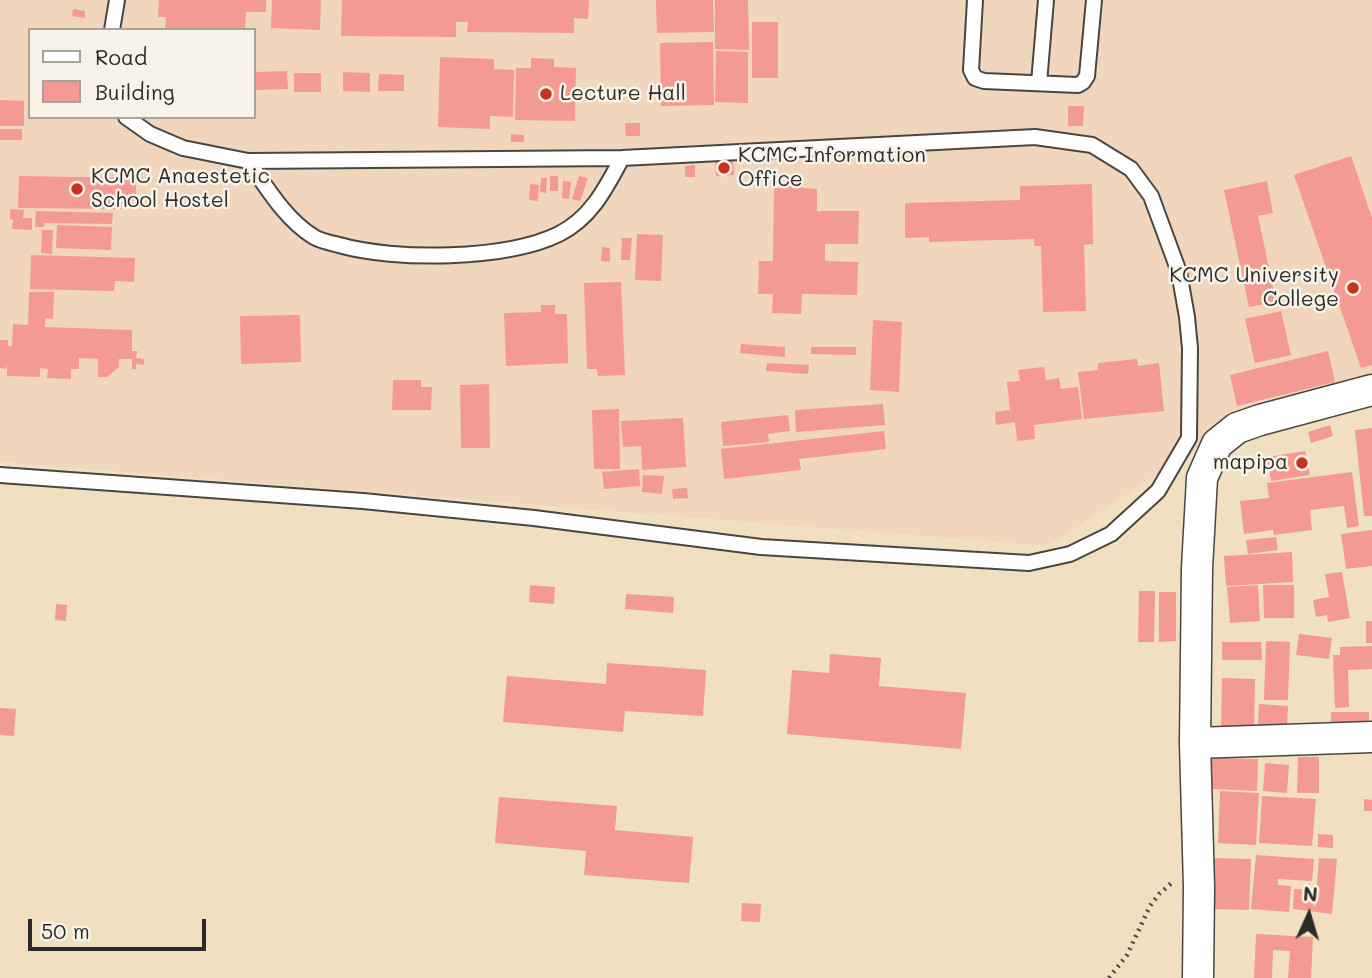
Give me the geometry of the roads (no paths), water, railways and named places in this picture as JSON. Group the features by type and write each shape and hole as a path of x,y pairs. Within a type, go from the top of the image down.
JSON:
{"street":[{"path":"1198,978 1195,743 1197,568 1202,478 1217,444 1237,428 1372,390"},
{"path":"1195,743 1372,737"}],"lane":[{"path":"112,28 117,0"},
{"path":"975,0 971,70 975,78 984,82 1078,85 1087,76 1094,0"},
{"path":"1039,83 1045,0"},
{"path":"0,475 363,501 534,518 761,547 1029,564 1070,554 1111,534 1158,491 1189,438 1190,348 1179,272 1151,197 1131,169 1091,145 1035,137 622,158 248,162 183,148 150,134 130,119"},
{"path":"248,162 274,199 299,226 316,238 358,250 399,256 460,254 524,246 559,234 588,213 605,191 622,158"}],"place":[{"name":"Lecture Hall","path":"546,94"},
{"name":"KCMC Information Office","path":"724,168"},
{"name":"KCMC Anaestetic School Hostel","path":"77,189"},
{"name":"KCMC University College","path":"1353,288"},
{"name":"mapipa","path":"1302,463"}]}
